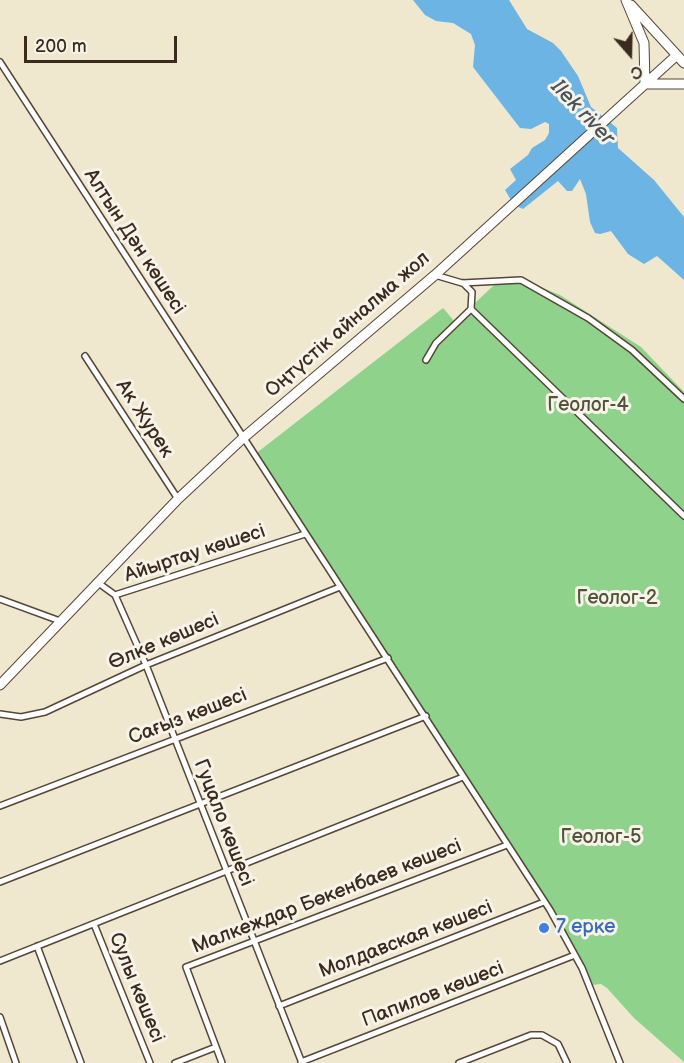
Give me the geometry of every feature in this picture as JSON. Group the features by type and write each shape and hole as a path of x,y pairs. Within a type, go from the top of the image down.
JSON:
{"highway":[{"path":"626,0 684,63"},
{"path":"626,0 644,43 644,86 684,84"},
{"name":"Оңтүстік айналма жол","path":"0,685 178,499 242,439 435,274 677,55"}],"street":[{"name":"Алтын Дән көшесі","path":"0,62 242,439 426,716 544,902 575,955 620,1063"},
{"path":"435,274 462,283 521,280 588,318 632,350 684,399"},
{"path":"426,360 436,343 471,309 472,292 462,283"},
{"path":"471,309 684,516"},
{"name":"Ак Журек","path":"85,356 178,499"},
{"name":"Айыртау көшесі","path":"97,582 116,596 305,534"},
{"name":"Өлке көшесі","path":"0,714 21,717 45,712 146,665 340,587"},
{"name":"Гуцало көшесі","path":"116,596 175,738 199,805 301,1063"},
{"path":"0,599 60,621"},
{"name":"Сағыз көшесі","path":"0,806 388,658"},
{"path":"0,882 426,716"},
{"path":"0,961 463,777"},
{"name":"Малкеждар Бөкенбаев көшесі","path":"222,1063 186,967 507,845"},
{"name":"Молдавская көшесі","path":"279,1006 544,902"},
{"name":"Сулы көшесі","path":"94,924 150,1063"},
{"path":"37,946 81,1063"},
{"name":"Папилов көшесі","path":"301,1063 575,955"},
{"path":"0,1017 16,1063"},
{"path":"459,1063 531,1035 542,1035 558,1044 567,1063"},
{"path":"175,1063 216,1047"}],"green space":[{"path":"521,279 560,295 641,347 684,392 684,1062 634,1018 607,988 601,984 592,985 580,958 254,455 443,308 455,322 494,285"}],"water":[{"name":"Ilek river","path":"413,0 509,0 527,29 553,43 561,51 578,76 591,107 617,128 618,148 654,180 684,217 684,280 657,256 644,264 628,254 611,231 595,233 590,222 586,194 580,179 572,191 567,191 558,181 523,209 514,205 505,190 516,180 510,169 528,155 532,148 545,140 549,133 549,124 545,122 531,129 520,128 473,67 475,45 471,34 453,23 436,21 425,15"}],"place":[{"name":"7 ерке","path":"544,928"}],"park label":[{"name":"Геолог-4","path":"588,406"},
{"name":"Геолог-2","path":"617,599"},
{"name":"Геолог-5","path":"601,838"}]}
